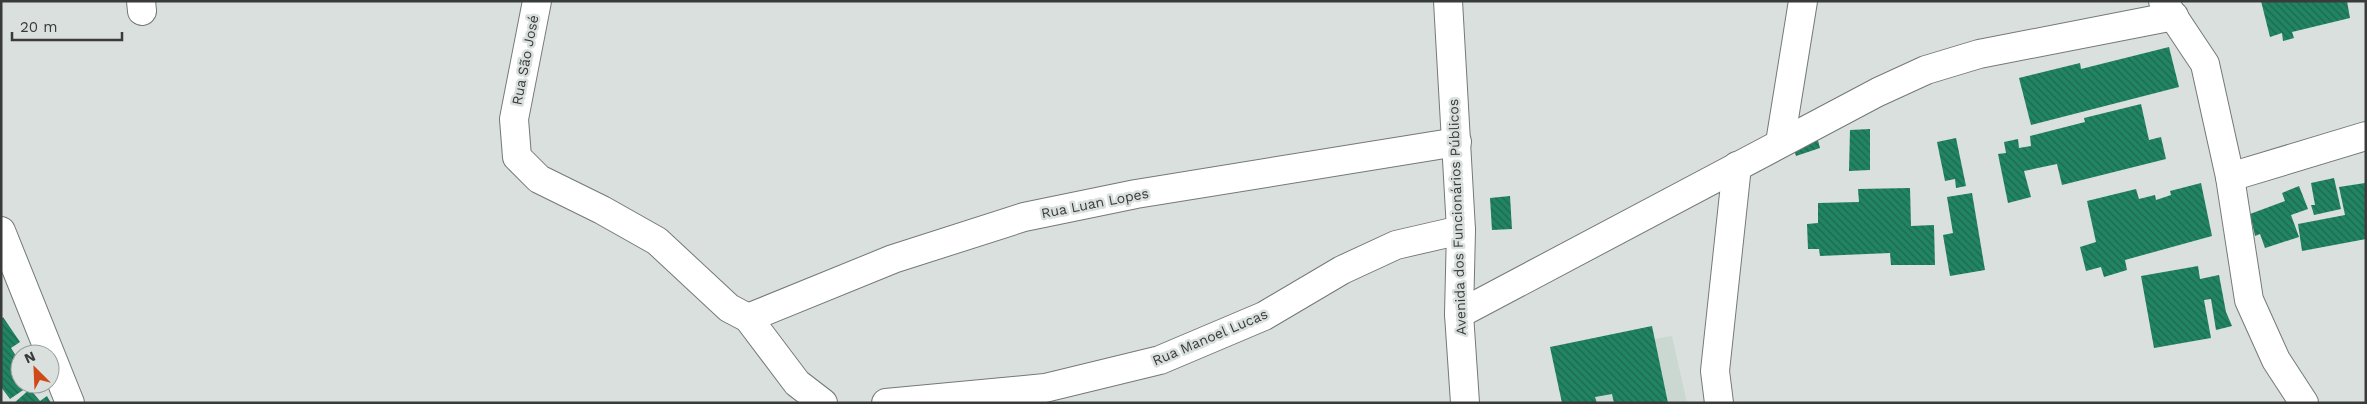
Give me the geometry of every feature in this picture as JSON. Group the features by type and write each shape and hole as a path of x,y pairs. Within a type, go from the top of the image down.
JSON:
{"street":[{"name":"Rua São José","path":"537,1 514,119 517,157 539,179 602,210 658,242 729,308 748,318"},
{"name":"Avenida dos Funcionários Públicos","path":"1448,1 1460,230 1459,314 1465,403"},
{"path":"1780,143 1803,1"},
{"path":"1459,314 1780,143 1878,92 1926,70 1979,54 2168,8 2205,64 2230,177 2248,300 2276,360 2304,403"},
{"path":"2230,177 2366,136"},
{"name":"Rua Luan Lopes","path":"748,318 893,259 1024,217 1136,194 1456,142"},
{"path":"1719,403 1715,371 1737,166"},
{"name":"Rua Manoel Lucas","path":"886,403 1045,388 1160,360 1264,316 1342,270 1396,246 1460,230"},
{"path":"1,231 70,403"},
{"path":"748,318 797,383 823,403"}],"shaded area":[{"path":"1672,336 1687,403 1572,403 1563,354"}],"building":[{"path":"2261,1 2347,1 2350,18 2292,32 2294,38 2283,41 2282,33 2270,37"},
{"path":"2169,47 2179,87 2031,125 2019,78 2080,63 2081,69"},
{"path":"2141,104 2149,140 2161,137 2166,159 2062,185 2057,164 2024,171 2031,197 2008,203 1998,154 2006,153 2004,142 2018,139 2019,148 2031,146 2030,136 2085,122 2084,118"},
{"path":"1870,129 1870,170 1849,171 1850,130"},
{"path":"1816,133 1820,148 1796,156 1791,140"},
{"path":"1956,138 1966,186 1956,188 1955,179 1945,181 1937,142"},
{"path":"2334,178 2341,209 2314,215 2311,205 2315,205 2311,183"},
{"path":"2201,183 2212,236 2125,260 2127,270 2104,277 2101,267 2086,271 2080,247 2096,242 2087,201 2136,189 2139,199 2155,195 2156,200 2171,195 2170,191"},
{"path":"2365,183 2366,239 2302,251 2298,224 2345,215 2339,187"},
{"path":"2299,186 2308,209 2291,215 2299,237 2265,248 2260,234 2255,236 2250,214 2285,201 2282,193"},
{"path":"1910,188 1911,226 1934,225 1935,265 1891,265 1890,253 1820,256 1819,249 1808,249 1807,224 1818,223 1818,203 1859,202 1858,189"},
{"path":"1972,193 1985,270 1950,276 1943,235 1953,233 1947,197"},
{"path":"1510,196 1512,229 1492,230 1490,198"},
{"path":"2198,266 2200,279 2219,275 2226,312 2232,326 2216,330 2211,299 2204,300 2211,338 2154,348 2141,276"},
{"path":"3,317 20,342 10,344 10,394 17,394 10,399 1,387 1,319"},
{"path":"1652,326 1668,403 1614,403 1612,394 1595,397 1597,403 1562,403 1550,347"},
{"path":"24,394 34,394 40,401 47,396 51,403 14,403"}]}
